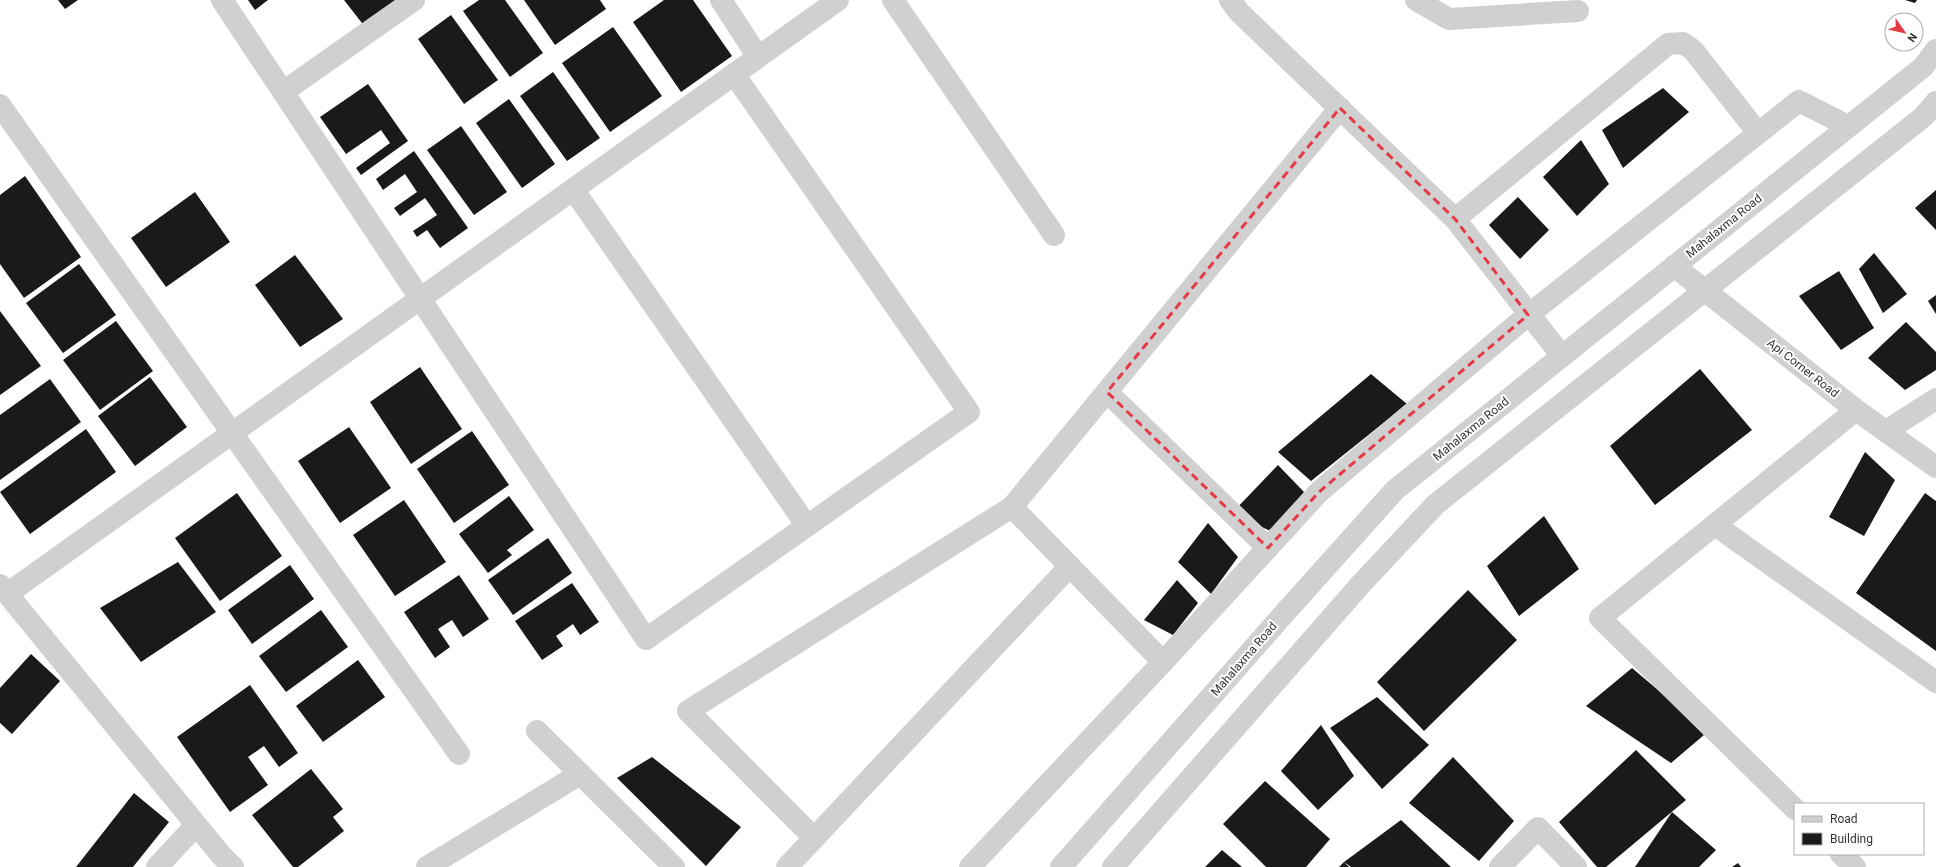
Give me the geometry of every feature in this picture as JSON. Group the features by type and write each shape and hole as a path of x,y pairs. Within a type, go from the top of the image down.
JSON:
{"street":[{"path":"222,0 646,639 969,412 734,74"},
{"path":"283,92 414,0"},
{"path":"721,0 758,57"},
{"path":"233,867 221,855 4,590 232,433 838,0"},
{"path":"893,0 1054,235"},
{"path":"1230,0 1239,12 1455,220 1528,315 1562,356"},
{"path":"1416,0 1449,19 1578,11"},
{"path":"1455,220 1668,44 1682,43 1693,50 1758,133"},
{"name":"Mahalaxma Road","path":"1062,867 1282,616 1395,490 1923,66 1936,50"},
{"path":"970,867 1163,662 1319,492 1528,315 1799,101 1848,126"},
{"path":"1113,867 1361,584 1436,504 1923,117 1936,102"},
{"path":"0,105 459,754"},
{"path":"814,838 688,711 1012,507 1340,108"},
{"path":"573,189 807,526"},
{"name":"Api Corner Road","path":"1674,266 1856,410 1936,466"},
{"path":"1107,392 1268,548"},
{"path":"1886,431 1936,399"},
{"path":"1794,808 1600,618 1856,410"},
{"path":"1012,507 1163,662"},
{"path":"1715,525 1936,682"},
{"path":"787,867 1070,566"},
{"path":"537,731 674,867"},
{"path":"427,867 580,774"},
{"path":"157,867 196,824"},
{"path":"1500,867 1538,828 1576,867"},
{"path":"1842,855 1855,867"}],"highlighted area":[{"path":"1340,108 1455,219 1528,315 1319,492 1268,548 1107,392"}],"building":[{"path":"58,0 78,0 65,9"},
{"path":"248,0 268,0 255,10"},
{"path":"344,0 401,0 365,27"},
{"path":"479,0 505,0 543,53 510,77 463,11"},
{"path":"524,0 600,0 606,9 555,45"},
{"path":"664,0 693,0 732,56 681,92 633,22"},
{"path":"1905,0 1917,0 1915,3"},
{"path":"451,15 498,80 464,104 418,39"},
{"path":"613,27 662,96 610,132 562,63"},
{"path":"553,72 600,138 567,161 520,96"},
{"path":"368,84 408,141 361,175 356,168 390,143 381,130 346,154 320,117"},
{"path":"1663,88 1689,112 1623,168 1602,130"},
{"path":"509,99 555,164 522,188 476,123"},
{"path":"461,126 507,192 474,215 427,150"},
{"path":"1581,140 1609,184 1577,216 1543,177"},
{"path":"414,151 468,228 440,248 427,230 417,237 413,231 437,215 425,198 400,216 394,208 417,192 405,174 383,190 376,179"},
{"path":"25,176 81,257 24,298 0,264 0,195"},
{"path":"1936,190 1936,230 1915,208"},
{"path":"195,192 230,242 166,287 131,238"},
{"path":"1518,197 1549,230 1520,259 1489,225"},
{"path":"1874,253 1907,294 1883,313 1859,269"},
{"path":"295,255 343,319 300,347 255,285"},
{"path":"79,264 116,315 63,353 26,303"},
{"path":"1839,271 1874,328 1841,350 1799,296"},
{"path":"1936,295 1936,314 1928,301"},
{"path":"0,311 41,366 0,395"},
{"path":"116,321 153,371 100,410 63,360"},
{"path":"1906,322 1936,352 1936,370 1905,390 1868,358"},
{"path":"420,367 462,429 411,464 370,402"},
{"path":"1700,369 1752,430 1655,505 1610,446"},
{"path":"1371,374 1407,404 1311,481 1278,452"},
{"path":"150,377 187,427 135,466 98,416"},
{"path":"50,379 81,422 0,480 0,415"},
{"path":"349,427 391,488 340,523 298,461"},
{"path":"86,429 116,472 30,534 0,492"},
{"path":"472,431 509,485 454,523 417,469"},
{"path":"1865,452 1895,480 1864,536 1829,517"},
{"path":"1278,465 1304,492 1279,535 1232,513"},
{"path":"237,493 282,556 220,601 175,538"},
{"path":"1925,493 1936,501 1936,651 1856,593"},
{"path":"509,496 534,530 507,550 512,555 488,573 459,534"},
{"path":"404,500 446,562 395,596 353,535"},
{"path":"1544,516 1579,569 1519,616 1487,566"},
{"path":"1208,523 1238,557 1211,594 1178,562"},
{"path":"548,538 572,573 513,615 488,580"},
{"path":"178,562 216,612 141,662 100,608"},
{"path":"290,565 314,599 252,644 228,610"},
{"path":"459,575 489,619 463,637 452,620 438,629 450,647 435,658 404,612"},
{"path":"1177,580 1198,603 1173,635 1144,620"},
{"path":"572,583 599,622 580,635 573,624 556,636 563,646 542,660 515,621"},
{"path":"1468,590 1517,640 1424,731 1377,682"},
{"path":"321,610 348,647 286,692 259,656"},
{"path":"31,654 60,681 12,734 0,723 0,688"},
{"path":"358,660 385,697 323,742 296,706"},
{"path":"1632,668 1677,706 1704,735 1671,763 1586,706"},
{"path":"250,685 298,753 279,767 264,746 248,757 268,785 230,812 177,737"},
{"path":"1377,697 1429,745 1382,789 1330,728"},
{"path":"1321,725 1354,776 1318,810 1281,771"},
{"path":"1636,750 1686,800 1606,867 1597,867 1559,822"},
{"path":"652,757 741,827 706,866 617,778"},
{"path":"1453,757 1514,821 1479,861 1409,803"},
{"path":"311,769 343,809 333,817 344,831 298,867 293,867 252,815"},
{"path":"1265,781 1330,839 1306,867 1266,867 1223,824"},
{"path":"134,793 169,822 133,867 76,867"},
{"path":"1672,812 1716,850 1699,867 1635,867"},
{"path":"1401,820 1451,867 1351,867 1344,862"},
{"path":"1222,850 1242,867 1205,867"},
{"path":"1344,862 1349,867 1339,867"},
{"path":"1738,863 1741,867 1732,867"}]}
